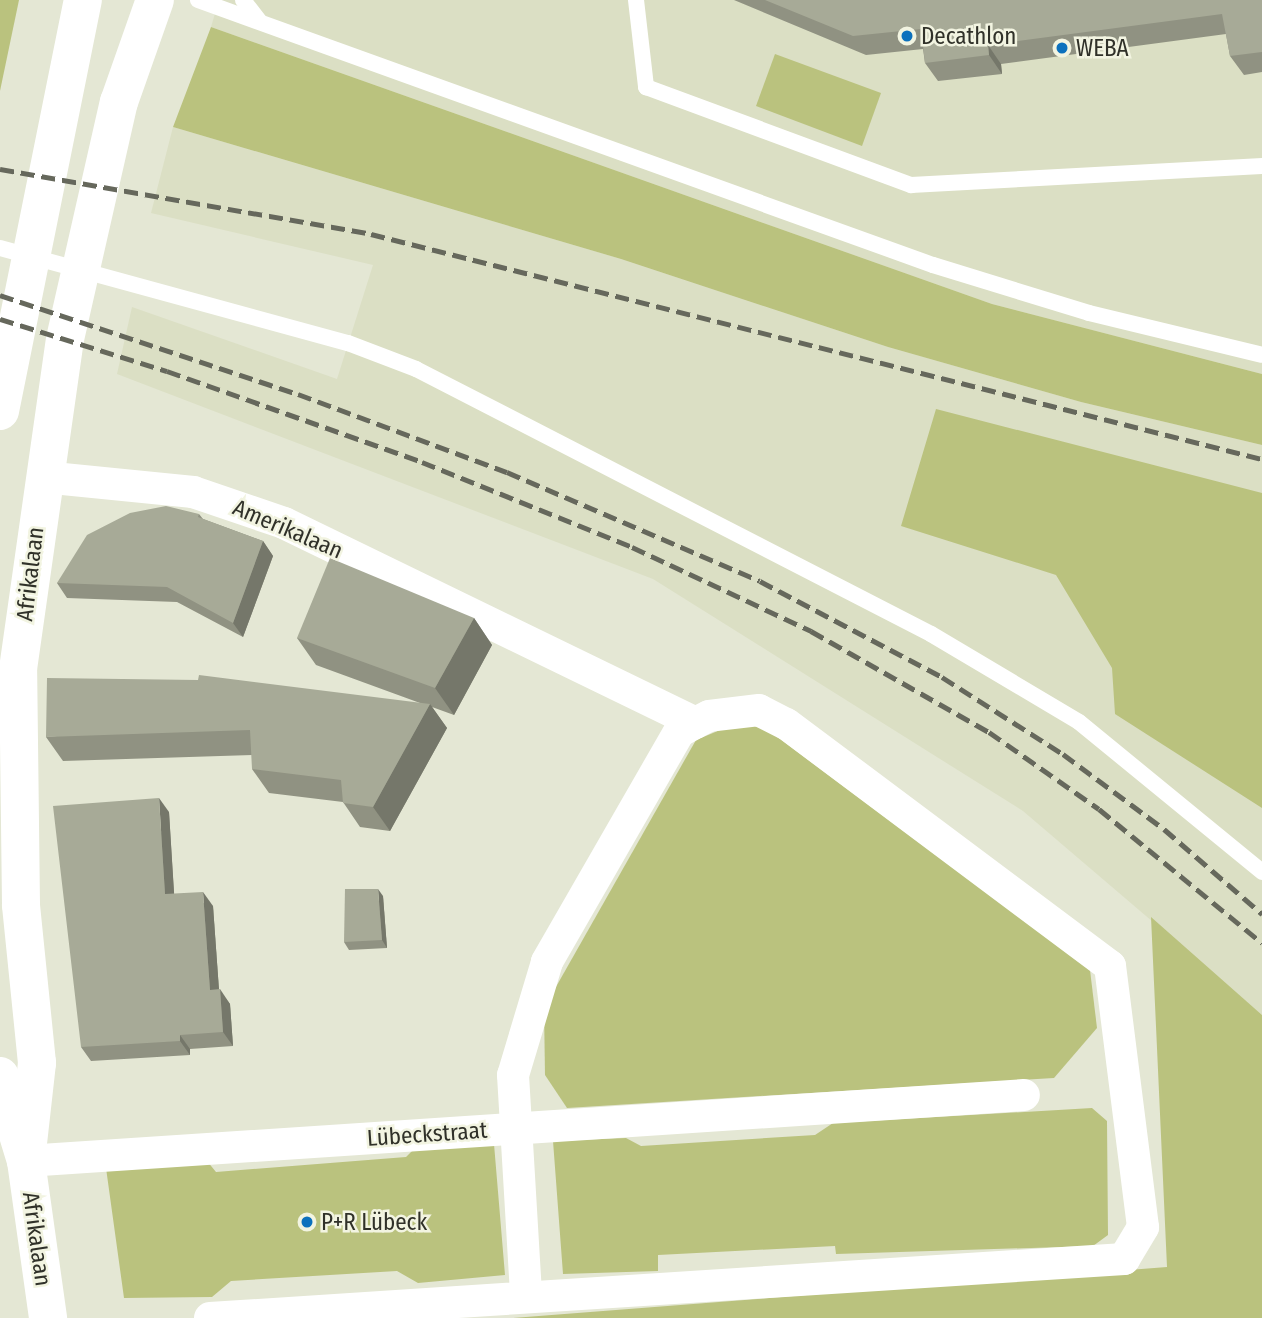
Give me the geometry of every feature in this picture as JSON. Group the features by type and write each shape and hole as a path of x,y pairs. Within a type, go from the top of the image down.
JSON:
{"main road":[{"path":"0,411 16,253 83,0"},
{"name":"Afrikalaan","path":"26,1161 37,1063 22,929 19,668 43,477 81,271 119,102 155,0"},
{"name":"Afrikalaan","path":"0,1076 26,1161 48,1318"}],"street":[{"name":"Amerikalaan","path":"43,477 193,492 284,523 695,723"},
{"path":"210,1318 1124,1259 1143,1227 1110,966 786,724 760,710 709,716 679,732 547,962 513,1075 513,1128 1024,1095"},
{"name":"Lübeckstraat","path":"26,1161 513,1128 526,1296"}],"lane":[{"path":"198,0 945,269 1089,313 1262,355"},
{"path":"243,0 260,22"},
{"path":"636,0 646,87 911,186 1262,166"},
{"path":"16,253 348,343 416,369 932,635 1079,722 1262,872"}],"shaded area":[{"path":"219,0 1262,0 1262,374 992,304 211,27"},
{"path":"173,127 621,259 888,347 1081,402 1262,445 1262,1015 1023,811 653,579 117,374 132,307 337,379 373,265 151,213"}],"green space":[{"path":"0,0 19,0 0,91"},
{"path":"211,27 992,304 1262,374 1262,445 1081,402 888,347 621,259 173,127"},
{"path":"775,54 881,93 862,146 756,106"},
{"path":"936,409 1262,493 1262,808 1115,714 1112,668 1056,575 901,526"},
{"path":"760,724 1090,970 1097,1028 1054,1078 567,1108 545,1075 544,1008 696,740 725,728"},
{"path":"1151,917 1262,1015 1262,1318 513,1318 1167,1267"},
{"path":"1092,1108 1107,1121 1108,1235 1093,1246 836,1254 835,1246 658,1255 658,1271 563,1274 553,1141 626,1138 641,1146 815,1135 833,1123"},
{"name":"P+R Lübeck","path":"494,1144 505,1275 418,1283 397,1271 231,1281 212,1297 124,1298 106,1168 207,1161 216,1172 406,1157 416,1147"}],"building":[{"path":"765,0 1262,0 1262,52 1230,56 1222,14 988,45 989,55 925,63 921,29 853,36"},
{"path":"166,506 199,514 198,517 263,541 233,623 167,587 57,583 87,535 130,513"},
{"path":"330,558 474,618 435,688 297,638"},
{"path":"199,675 430,704 373,807 343,803 341,780 252,769 250,730 46,737 47,678 198,680"},
{"path":"159,798 165,894 203,892 210,990 220,989 223,1032 180,1035 180,1041 81,1047 53,806"},
{"path":"345,889 378,889 382,940 344,942"}],"railway":[{"path":"0,169 371,234 1262,459"},
{"path":"0,295 298,394 507,472 760,581 942,677 1063,754 1164,829 1262,914"},
{"path":"0,319 167,371 422,462 632,547 811,631 989,732 1099,809 1262,943"}],"place":[{"name":"Decathlon","path":"907,36"},
{"name":"WEBA","path":"1062,48"},
{"name":"P+R Lübeck","path":"307,1222"}]}
